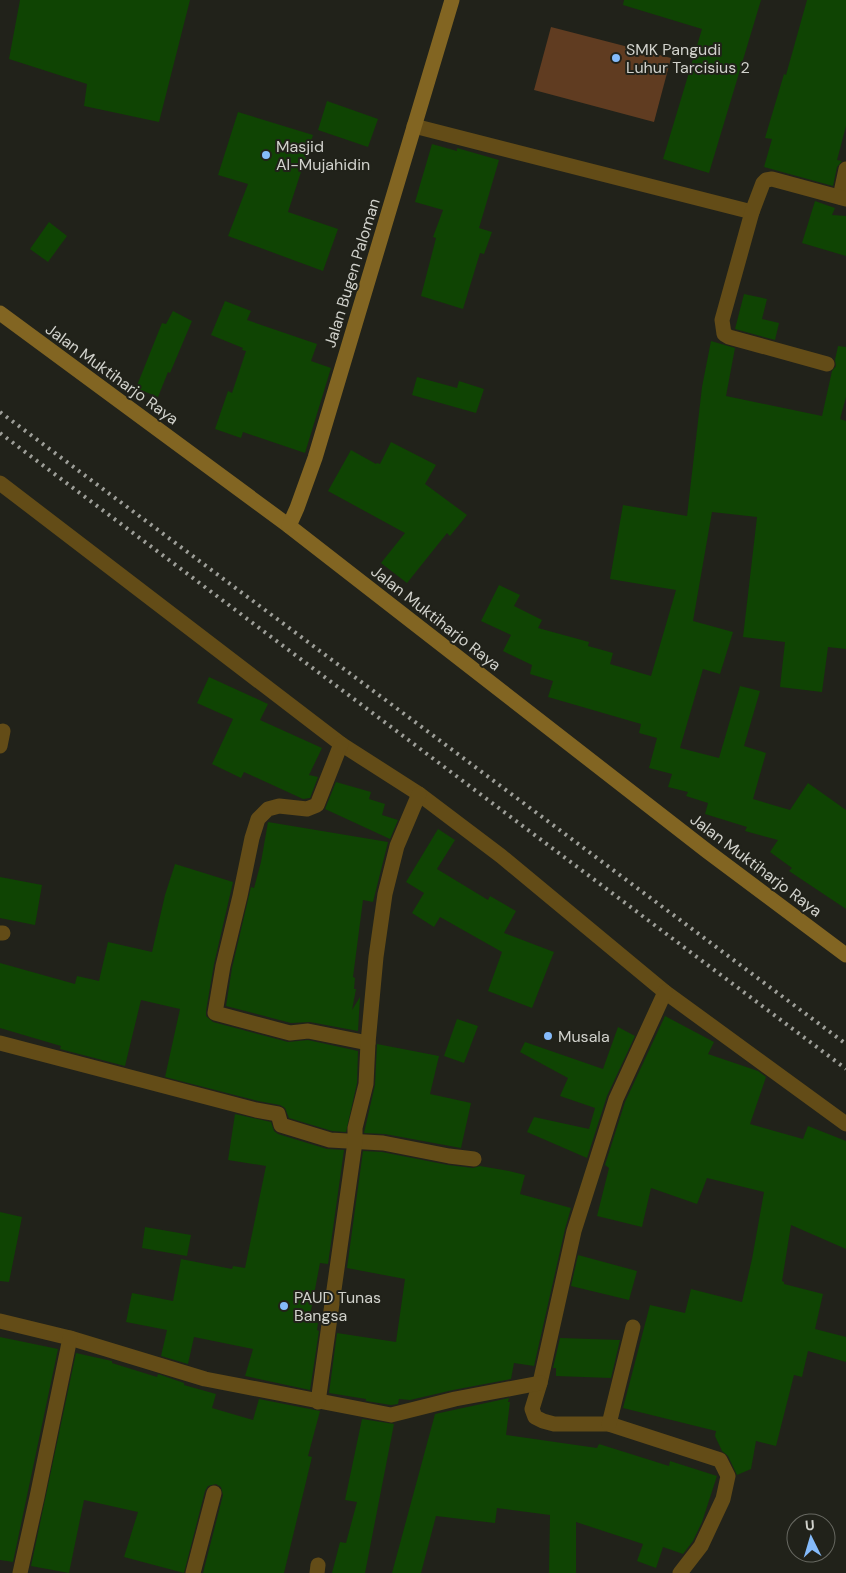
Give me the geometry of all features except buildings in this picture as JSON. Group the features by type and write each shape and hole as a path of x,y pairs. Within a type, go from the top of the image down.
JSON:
{"street":[{"name":"Jalan Bugen Paloman","path":"289,526 298,508 315,458 452,0"},
{"path":"414,126 752,212"},
{"path":"827,364 729,337 724,334 722,320 752,212 763,183 768,179 772,179 843,198 846,169"},
{"name":"Jalan Muktiharjo Raya","path":"0,313 289,526 707,851 846,955"},
{"path":"0,483 341,744 419,794 501,856 665,992 846,1124"},
{"path":"341,744 317,805 307,809 280,806 268,809 258,819 223,966 215,1013 290,1032 308,1030 368,1042"},
{"path":"318,1402 355,1142 355,1128 366,1084 376,957 385,894 397,846 419,794"},
{"path":"665,992 616,1099 574,1231 540,1383 532,1409 535,1417 554,1424 609,1424 720,1460 728,1476 723,1499 701,1546 680,1573"},
{"path":"0,1043 256,1110 278,1114 281,1125 330,1140 383,1143 474,1159"},
{"path":"0,1321 70,1338 205,1379 391,1415 455,1399 540,1383"},
{"path":"609,1424 633,1327"},
{"path":"20,1573 70,1338"},
{"path":"193,1573 214,1492"}],"shaded area":[{"path":"551,27 671,58 654,122 534,90"}],"railway":[{"path":"0,412 846,1044"},
{"path":"0,433 846,1069"}],"place":[{"name":"SMK Pangudi Luhur Tarcisius 2","path":"616,58"},
{"name":"Masjid Al-Mujahidin","path":"266,155"},
{"name":"Musala","path":"548,1036"},
{"name":"PAUD Tunas Bangsa","path":"284,1306"}]}
